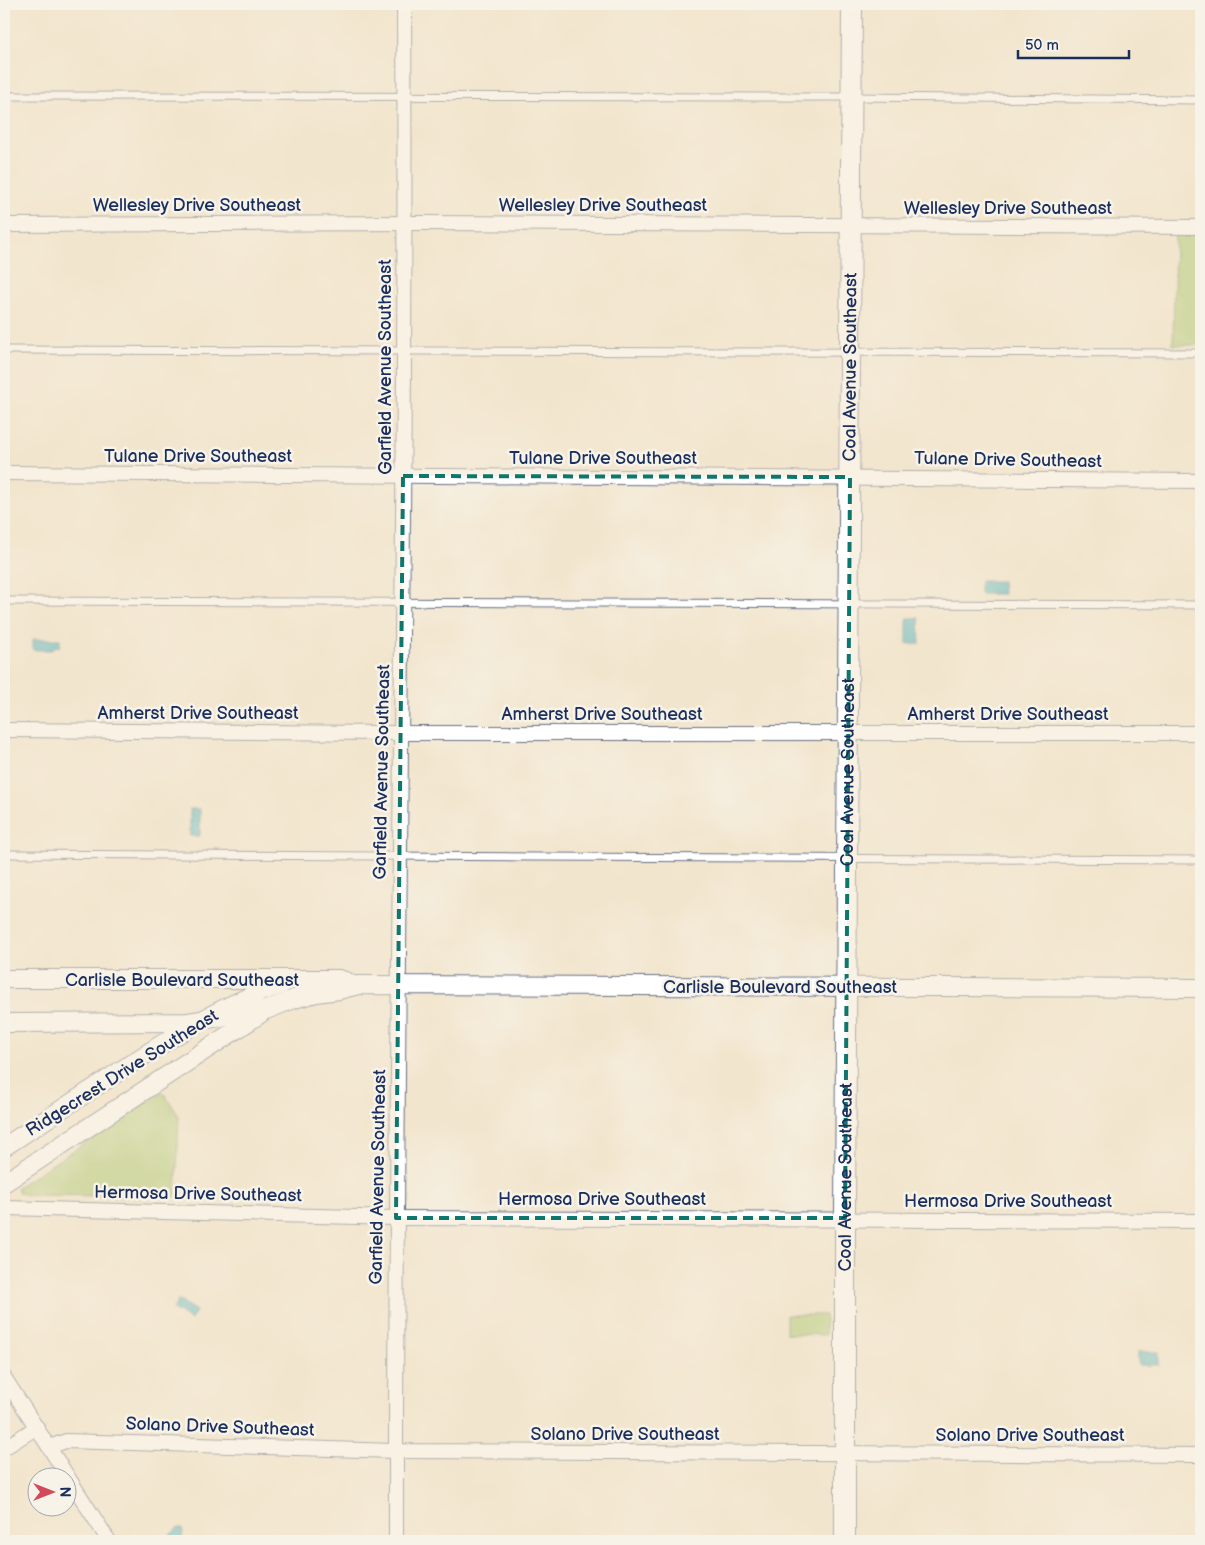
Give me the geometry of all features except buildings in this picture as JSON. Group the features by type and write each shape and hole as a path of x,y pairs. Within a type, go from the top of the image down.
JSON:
{"main road":[{"name":"Coal Avenue Southeast","path":"845,1541 852,4"}],"street":[{"name":"Garfield Avenue Southeast","path":"396,1541 396,1218 404,476 404,4"},
{"name":"Wellesley Drive Southeast","path":"4,225 405,223 1201,227"},
{"name":"Tulane Drive Southeast","path":"4,473 1201,480"},
{"name":"Amherst Drive Southeast","path":"4,730 1201,733"},
{"name":"Carlisle Boulevard Southeast","path":"4,979 339,979 358,986"},
{"name":"Ridgecrest Drive Southeast","path":"4,1146 157,1047 203,1020 262,991 298,980"},
{"name":"Carlisle Boulevard Southeast","path":"4,1023 203,1020 266,1010 309,995 358,986 1201,988"},
{"name":"Ridgecrest Drive Southeast","path":"4,1183 266,1010"},
{"path":"118,1022 142,1027 150,1033 157,1047"},
{"name":"Hermosa Drive Southeast","path":"4,1208 396,1218 845,1218 1201,1221"},
{"path":"4,1377 109,1541"},
{"path":"4,1448 37,1427"},
{"name":"Solano Drive Southeast","path":"50,1447 66,1441 395,1451 1201,1455"}],"lane":[{"path":"4,96 851,97 1201,100"},
{"path":"4,350 1201,353"},
{"path":"4,601 1201,605"},
{"path":"4,854 399,855 848,860 1201,860"}],"highlighted area":[{"path":"403,476 850,477 845,1218 396,1218"}],"green space":[{"path":"1175,234 1201,234 1201,345 1173,345"},
{"path":"163,1092 179,1116 176,1197 27,1195 19,1193 17,1187"},
{"path":"786,1315 825,1315 825,1335 786,1334"}],"water":[{"path":"980,581 1002,581 1003,594 980,594"},
{"path":"907,618 919,618 920,644 907,644"},
{"path":"33,639 60,639 60,646 54,647 52,650 33,650"},
{"path":"190,809 200,809 200,836 190,836"},
{"path":"179,1300 196,1311 191,1320 173,1309"},
{"path":"1138,1352 1159,1352 1159,1365 1138,1365"},
{"path":"178,1528 182,1529 183,1532 181,1541 163,1541"},
{"path":"502,1536 523,1536 523,1541 502,1541"}]}
